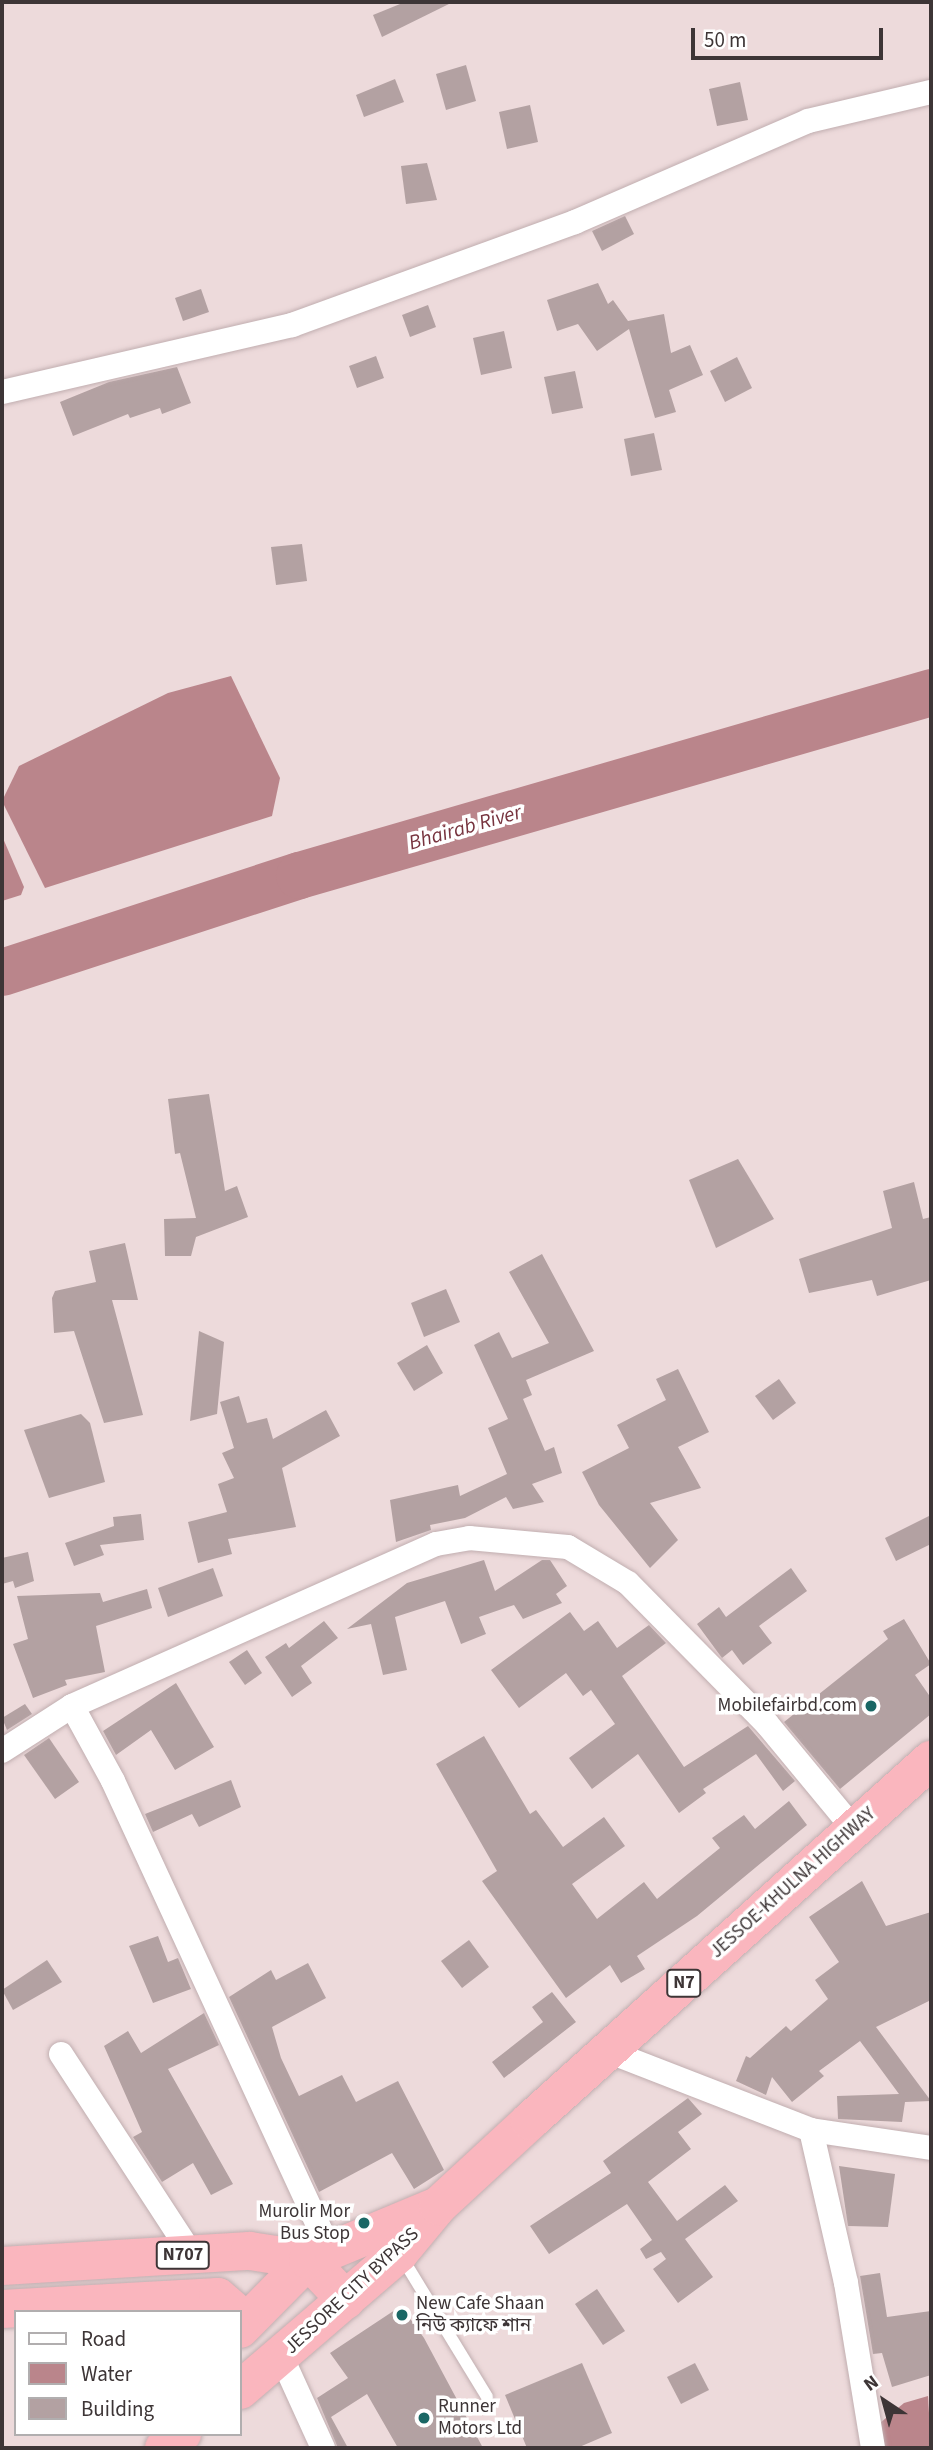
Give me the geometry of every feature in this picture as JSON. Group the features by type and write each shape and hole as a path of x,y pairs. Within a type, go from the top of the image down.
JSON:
{"highway":[{"name":"JESSOE-KHULNA HIGHWAY","path":"438,2206 931,1760"},
{"name":"JESSORE CITY BYPASS","path":"242,2318 318,2254 438,2206"},
{"name":"JESSORE CITY BYPASS","path":"242,2388 282,2358 399,2253 438,2206"},
{"name":"N707","path":"2,2266 250,2251 318,2254"},
{"path":"318,2254 346,2300"},
{"name":"N707","path":"2,2309 218,2297 230,2310"},
{"name":"N707","path":"242,2322 282,2358"},
{"path":"164,2448 179,2436"}],"street":[{"path":"2,392 292,325 576,222 808,121 931,92"},
{"path":"2,1751 72,1706 436,1544 469,1538 568,1547 628,1583 767,1724 853,1828"},
{"path":"72,1706 113,1781 318,2254"},
{"path":"610,2052 811,2130 931,2148"},
{"path":"61,2054 192,2255"},
{"path":"811,2130 846,2283 873,2448"},
{"path":"282,2358 323,2448"}],"lane":[{"path":"399,2253 487,2397"}],"water":[{"path":"231,676 280,778 272,816 45,888 2,801 19,766 168,693"},
{"path":"2,836 24,887 21,895 2,901"},
{"path":"928,2396 931,2448 875,2448 874,2428 904,2403"}],"building":[{"path":"405,2 453,2 382,37 373,15"},
{"path":"466,65 476,101 446,110 436,74"},
{"path":"395,79 404,102 364,117 356,95"},
{"path":"740,82 748,120 717,126 709,89"},
{"path":"530,105 538,142 507,149 499,112"},
{"path":"427,163 437,200 406,204 401,166"},
{"path":"625,216 634,234 602,251 592,231"},
{"path":"598,283 608,304 613,300 628,321 664,314 671,353 690,345 703,375 669,390 676,412 655,418 629,329 597,351 578,324 557,331 547,300"},
{"path":"201,289 209,312 183,321 175,298"},
{"path":"428,305 436,327 410,337 402,315"},
{"path":"504,331 512,368 481,375 473,338"},
{"path":"376,356 384,378 357,388 349,366"},
{"path":"737,357 752,388 725,402 710,371"},
{"path":"177,367 191,403 162,414 160,408 130,418 128,414 73,436 60,402 109,382"},
{"path":"575,371 583,408 552,414 544,377"},
{"path":"654,433 662,470 631,476 624,439"},
{"path":"302,544 307,581 276,585 271,547"},
{"path":"209,1094 225,1191 237,1186 248,1217 196,1237 191,1256 165,1256 164,1219 196,1218 180,1153 175,1154 168,1099"},
{"path":"738,1159 774,1219 716,1248 689,1180"},
{"path":"914,1182 923,1219 931,1217 931,1280 877,1296 872,1280 809,1293 799,1259 892,1228 883,1191"},
{"path":"125,1243 138,1300 112,1300 143,1415 104,1423 74,1331 54,1333 52,1298 55,1291 96,1282 89,1251"},
{"path":"542,1254 594,1351 526,1380 532,1395 523,1399 545,1451 554,1447 562,1473 532,1484 544,1502 513,1509 506,1497 465,1518 430,1525 431,1530 396,1542 390,1500 458,1485 460,1496 507,1474 488,1428 508,1419 474,1345 499,1332 512,1358 549,1343 509,1272"},
{"path":"446,1289 460,1322 424,1337 411,1303"},
{"path":"199,1331 224,1342 217,1414 190,1421"},
{"path":"427,1345 443,1373 414,1391 397,1363"},
{"path":"678,1369 709,1432 678,1447 701,1488 650,1503 678,1540 650,1568 599,1505 582,1472 629,1448 617,1425 666,1400 656,1379"},
{"path":"779,1379 796,1403 773,1420 755,1396"},
{"path":"239,1396 247,1423 267,1418 273,1439 326,1410 340,1436 282,1468 296,1527 228,1539 232,1554 198,1563 188,1522 227,1512 218,1484 234,1478 222,1453 234,1448 220,1402"},
{"path":"81,1414 90,1423 105,1482 49,1498 24,1430"},
{"path":"141,1514 144,1540 100,1545 104,1555 74,1566 65,1543 114,1526 113,1517"},
{"path":"931,1515 931,1544 896,1561 885,1538"},
{"path":"28,1552 34,1581 15,1588 13,1581 2,1584 2,1558"},
{"path":"484,1560 495,1591 542,1560 550,1560 567,1586 556,1594 562,1603 523,1619 514,1605 479,1617 486,1634 461,1644 445,1601 395,1617 407,1670 383,1675 371,1624 347,1629 407,1583"},
{"path":"213,1568 223,1596 168,1617 158,1588"},
{"path":"791,1568 807,1591 759,1626 772,1643 743,1665 732,1650 722,1658 697,1624 719,1607 726,1617"},
{"path":"147,1589 152,1608 96,1626 105,1672 65,1680 67,1685 33,1698 13,1644 28,1639 17,1596 100,1593 103,1602"},
{"path":"570,1612 584,1631 598,1621 617,1648 649,1625 666,1643 622,1676 684,1767 748,1726 795,1781 783,1791 756,1754 703,1789 706,1793 679,1813 638,1754 592,1789 569,1758 615,1724 591,1690 583,1696 566,1673 519,1708 491,1670"},
{"path":"904,1619 931,1664 915,1675 931,1698 931,1714 840,1789 784,1722 888,1639 883,1631"},
{"path":"324,1621 338,1638 301,1666 312,1683 292,1697 265,1657 286,1643 289,1648"},
{"path":"247,1650 262,1673 245,1685 229,1662"},
{"path":"176,1683 214,1747 175,1770 151,1730 116,1755 103,1731"},
{"path":"25,1704 32,1714 7,1730 2,1718"},
{"path":"484,1736 530,1814 536,1810 563,1847 604,1817 625,1846 572,1884 597,1919 644,1882 657,1899 720,1848 712,1838 744,1815 755,1829 789,1801 807,1825 697,1916 637,1956 645,1969 621,1983 610,1965 566,1998 482,1881 497,1871 436,1764"},
{"path":"49,1738 79,1782 55,1799 24,1755"},
{"path":"231,1780 241,1807 199,1827 192,1814 153,1832 145,1814"},
{"path":"862,1881 886,1926 931,1912 931,2000 876,2027 931,2101 905,2102 902,2122 838,2119 837,2096 899,2094 860,2041 819,2071 824,2076 792,2102 772,2077 766,2095 736,2081 746,2056 750,2058 786,2026 791,2031 828,1999 815,1980 839,1962 809,1917"},
{"path":"158,1936 168,1962 178,1958 191,1989 153,2003 129,1946"},
{"path":"469,1940 489,1967 462,1988 441,1961"},
{"path":"47,1960 62,1982 13,2010 2,1990"},
{"path":"308,1963 326,1998 272,2027 281,2058 299,2096 342,2075 356,2102 398,2081 444,2170 414,2189 392,2153 319,2192 229,1997 271,1970 276,1980"},
{"path":"552,1992 576,2022 504,2078 492,2062 543,2022 532,2007"},
{"path":"204,2013 219,2045 168,2069 233,2184 211,2195 193,2163 162,2182 133,2137 142,2132 104,2046 128,2031 141,2053"},
{"path":"688,2098 702,2114 678,2132 691,2149 648,2182 677,2221 725,2185 738,2201 685,2239 713,2277 678,2303 653,2269 666,2259 661,2252 646,2259 640,2249 652,2240 627,2204 549,2254 530,2226 611,2173 603,2161"},
{"path":"839,2166 895,2174 888,2227 848,2226"},
{"path":"880,2273 887,2317 931,2311 931,2375 892,2387 882,2353 873,2354 860,2276"},
{"path":"597,2289 625,2331 603,2345 575,2304"},
{"path":"401,2306 424,2338 483,2448 398,2448 367,2394 331,2417 348,2448 338,2448 317,2398 348,2378 330,2353"},
{"path":"582,2363 612,2433 577,2448 527,2448 505,2395"},
{"path":"695,2363 709,2390 681,2404 667,2377"}],"waterway":[{"name":"Bhairab River","path":"2,972 299,875 931,692"}],"place":[{"name":"Mobilefairbd.com","path":"871,1706"},
{"name":"Murolir Mor Bus Stop","path":"364,2223"},
{"name":"New Cafe Shaan নিউ ক্যাফে শান","path":"402,2315"},
{"name":"Runner Motors Ltd","path":"424,2418"}]}
